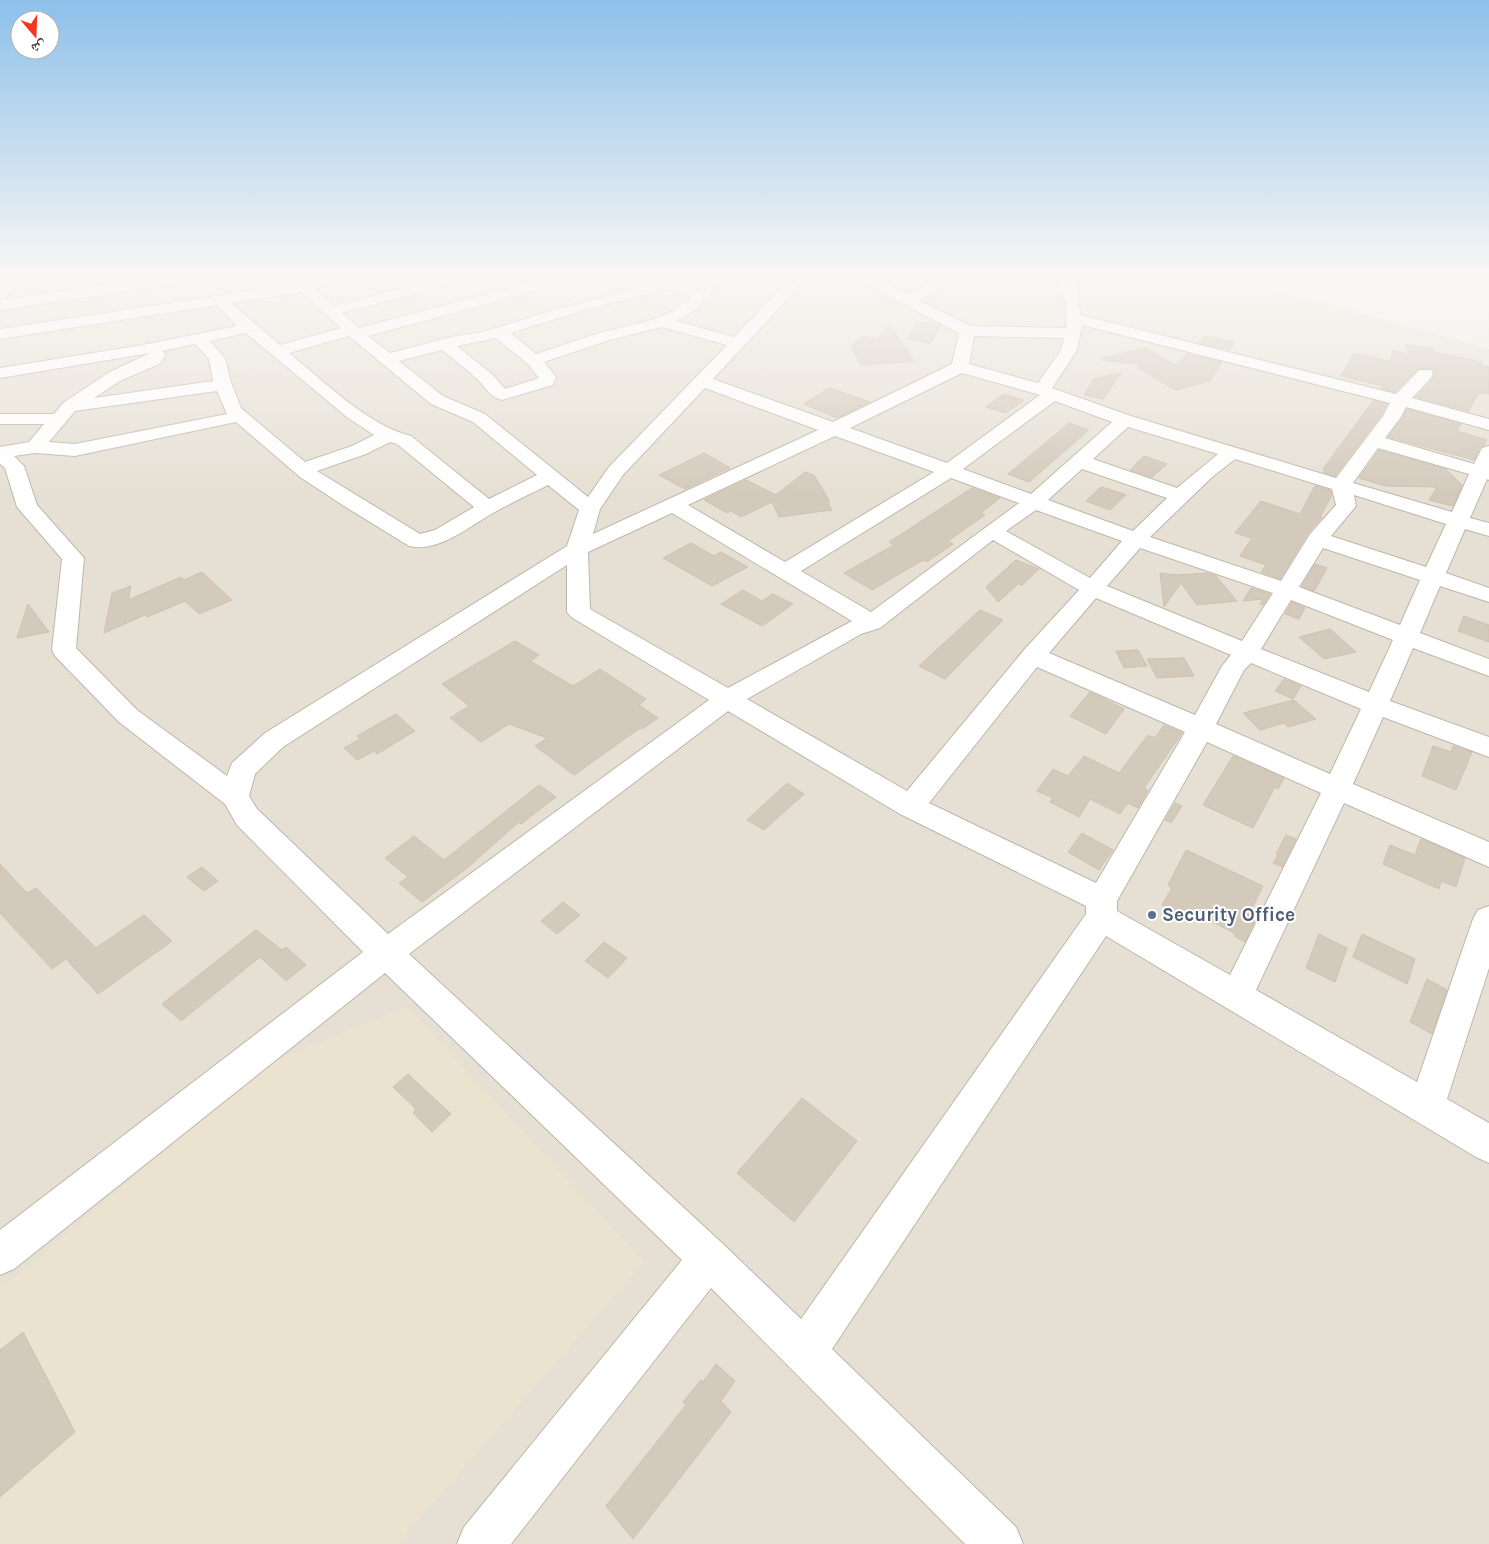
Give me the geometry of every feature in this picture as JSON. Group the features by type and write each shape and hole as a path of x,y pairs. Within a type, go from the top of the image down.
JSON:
{"street":[{"path":"0,373 146,348"},
{"path":"35,447 64,413 114,377 153,360 166,348"},
{"path":"208,348 217,358 223,385 233,410 303,469 351,502 417,541 442,535 488,508 550,476"},
{"path":"273,348 354,414 388,436 404,440 488,508"},
{"path":"277,351 289,348"},
{"path":"373,348 442,402 479,418 590,509"},
{"path":"387,360 430,348"},
{"path":"450,348 487,379 478,391"},
{"path":"442,402 478,391 502,395 547,381 548,378 534,360 519,348"},
{"path":"534,360 571,348"},
{"path":"732,348 616,471 590,509 577,549 579,612 910,806 1102,908 1236,996 1489,1144"},
{"path":"960,367 964,348"},
{"path":"784,572 949,470 1047,392 1069,348"},
{"path":"1174,348 1400,400 1489,425"},
{"path":"235,797 242,770 274,740 577,549 832,430 960,367 1047,392 1125,420 1489,530"},
{"path":"1341,485 1392,417 1400,400 1425,374"},
{"path":"702,380 832,430 949,470 1136,539 1288,590 1489,668"},
{"path":"0,419 64,413 223,385"},
{"path":"0,454 35,447 75,450 240,416"},
{"path":"0,1255 386,953 727,699 853,629 872,623 992,531 1035,501 1125,420"},
{"path":"303,469 359,450 388,436"},
{"path":"1236,996 1337,789 1486,466 1374,441"},
{"path":"910,806 1034,656 1136,539 1204,474 1233,452"},
{"path":"0,454 14,466 27,507 73,558 64,650 128,716 235,797 247,817 386,953 709,1258 999,1544"},
{"path":"1079,461 1180,496"},
{"path":"804,1352 1102,908 1234,666 1248,651 1288,590 1318,539 1346,506 1341,485"},
{"path":"672,504 872,623"},
{"path":"992,531 1093,589 1376,705 1489,747"},
{"path":"1318,539 1489,595"},
{"path":"1034,656 1201,727 1489,855"},
{"path":"1426,1107 1489,919"},
{"path":"481,1544 709,1258"}],"shaded area":[{"path":"0,348 1489,349 1489,1544 0,1544"},
{"path":"407,1007 644,1262 397,1544 0,1544 0,1289 271,1062"}],"building":[{"path":"852,348 905,348 914,361 861,365"},
{"path":"1145,348 1175,365 1187,354 1222,362 1210,381 1175,390 1137,367 1144,365 1102,360 1102,358"},
{"path":"1407,348 1434,348 1433,352 1482,362 1480,365 1489,367 1489,394 1480,392 1468,411 1416,397 1433,379 1435,373 1431,368 1418,369 1395,392 1382,389 1383,386 1341,376 1354,353 1390,362 1393,351 1409,354"},
{"path":"1122,372 1103,399 1084,395 1094,379"},
{"path":"829,388 870,402 837,418 804,404"},
{"path":"1004,394 1024,400 1006,413 986,407"},
{"path":"1373,401 1387,404 1381,415 1335,476 1323,472 1325,470 1323,469"},
{"path":"1407,409 1461,424 1457,431 1487,440 1480,447 1474,460 1388,437"},
{"path":"1069,423 1089,430 1029,482 1008,474"},
{"path":"1379,450 1446,469 1462,485 1453,506 1429,500 1437,487 1385,486 1359,478"},
{"path":"704,453 730,468 685,489 659,475"},
{"path":"1144,456 1167,464 1152,477 1130,470"},
{"path":"805,472 814,475 830,502 827,502 832,510 779,517 772,502 741,517 731,511 727,513 704,500 746,480 776,495"},
{"path":"1315,486 1330,490 1332,495 1320,517 1322,517 1308,533 1280,579 1261,572 1266,565 1240,556 1252,538 1235,533 1261,501 1300,514"},
{"path":"1101,487 1126,495 1110,510 1086,501"},
{"path":"972,488 1000,498 981,513 985,515 948,541 953,544 927,562 923,560 872,590 844,573 894,545 889,542"},
{"path":"691,543 714,556 721,552 748,567 712,586 663,558"},
{"path":"1016,560 1039,569 1022,585 1018,584 998,602 986,587"},
{"path":"1315,564 1327,568 1314,591 1302,586"},
{"path":"202,572 232,600 199,614 185,601 147,617 145,615 104,633 112,593 131,586 128,600 181,577 184,580"},
{"path":"1160,573 1176,575 1207,573 1216,576 1237,601 1197,605 1181,583 1164,607"},
{"path":"1251,588 1270,594 1263,605 1260,604 1263,599 1243,601"},
{"path":"743,590 762,601 773,594 793,604 762,626 721,604"},
{"path":"1292,602 1305,608 1299,619 1285,614"},
{"path":"28,604 49,632 17,638"},
{"path":"980,610 1003,620 945,679 919,666"},
{"path":"1464,616 1489,625 1489,642 1458,631"},
{"path":"1330,629 1356,652 1324,659 1299,637"},
{"path":"515,641 539,655 530,661 573,686 600,669 646,699 639,705 658,718 642,729 640,728 574,775 535,746 547,738 509,724 481,742 450,718 469,706 442,684"},
{"path":"1138,650 1147,666 1124,668 1116,651"},
{"path":"1184,658 1194,676 1157,678 1147,659"},
{"path":"1284,679 1301,686 1293,699 1275,691"},
{"path":"1090,692 1124,709 1106,734 1070,716"},
{"path":"1294,700 1316,719 1288,727 1284,723 1260,730 1243,713"},
{"path":"396,714 415,731 377,754 374,751 357,760 344,748 360,739 357,736"},
{"path":"1164,725 1182,733 1144,788 1148,790 1138,808 1128,803 1120,814 1090,799 1079,817 1050,802 1053,798 1037,791 1053,769 1068,776 1084,756 1119,773 1148,735 1155,738"},
{"path":"1433,746 1451,752 1453,746 1472,752 1456,790 1422,776"},
{"path":"1233,756 1284,778 1278,789 1275,787 1253,828 1203,805"},
{"path":"787,783 804,794 764,830 747,820"},
{"path":"539,785 556,797 521,824 519,822 467,868 422,902 399,883 408,877 385,858 414,836 444,860"},
{"path":"1175,803 1182,806 1171,823 1165,820"},
{"path":"1082,833 1113,850 1099,870 1068,852"},
{"path":"1286,835 1296,839 1282,867 1273,863"},
{"path":"1421,839 1465,858 1456,887 1441,881 1439,889 1383,864 1390,845 1415,855"},
{"path":"1186,850 1263,886 1248,916 1255,920 1245,942 1234,936 1236,934 1188,909 1184,916 1162,905 1172,888 1168,885"},
{"path":"0,864 27,893 36,888 96,948 144,915 172,941 98,994 66,959 52,969 0,913"},
{"path":"202,867 218,881 204,891 187,877"},
{"path":"563,902 580,915 557,934 541,921"},
{"path":"256,930 282,950 286,947 306,965 286,981 260,957 181,1021 162,1004"},
{"path":"1319,934 1347,948 1335,982 1306,968"},
{"path":"1362,934 1415,959 1407,984 1353,957"},
{"path":"604,942 627,958 608,978 585,961"},
{"path":"1427,979 1447,990 1432,1034 1410,1022"},
{"path":"408,1074 451,1114 432,1132 413,1113 416,1109 393,1087"},
{"path":"802,1098 857,1141 794,1222 737,1173"},
{"path":"23,1332 75,1432 0,1497 0,1350"},
{"path":"716,1364 735,1381 721,1401 731,1412 633,1539 606,1506 686,1405 683,1402 701,1380 703,1382"}],"place":[{"name":"Security Office","path":"1152,915"}]}
